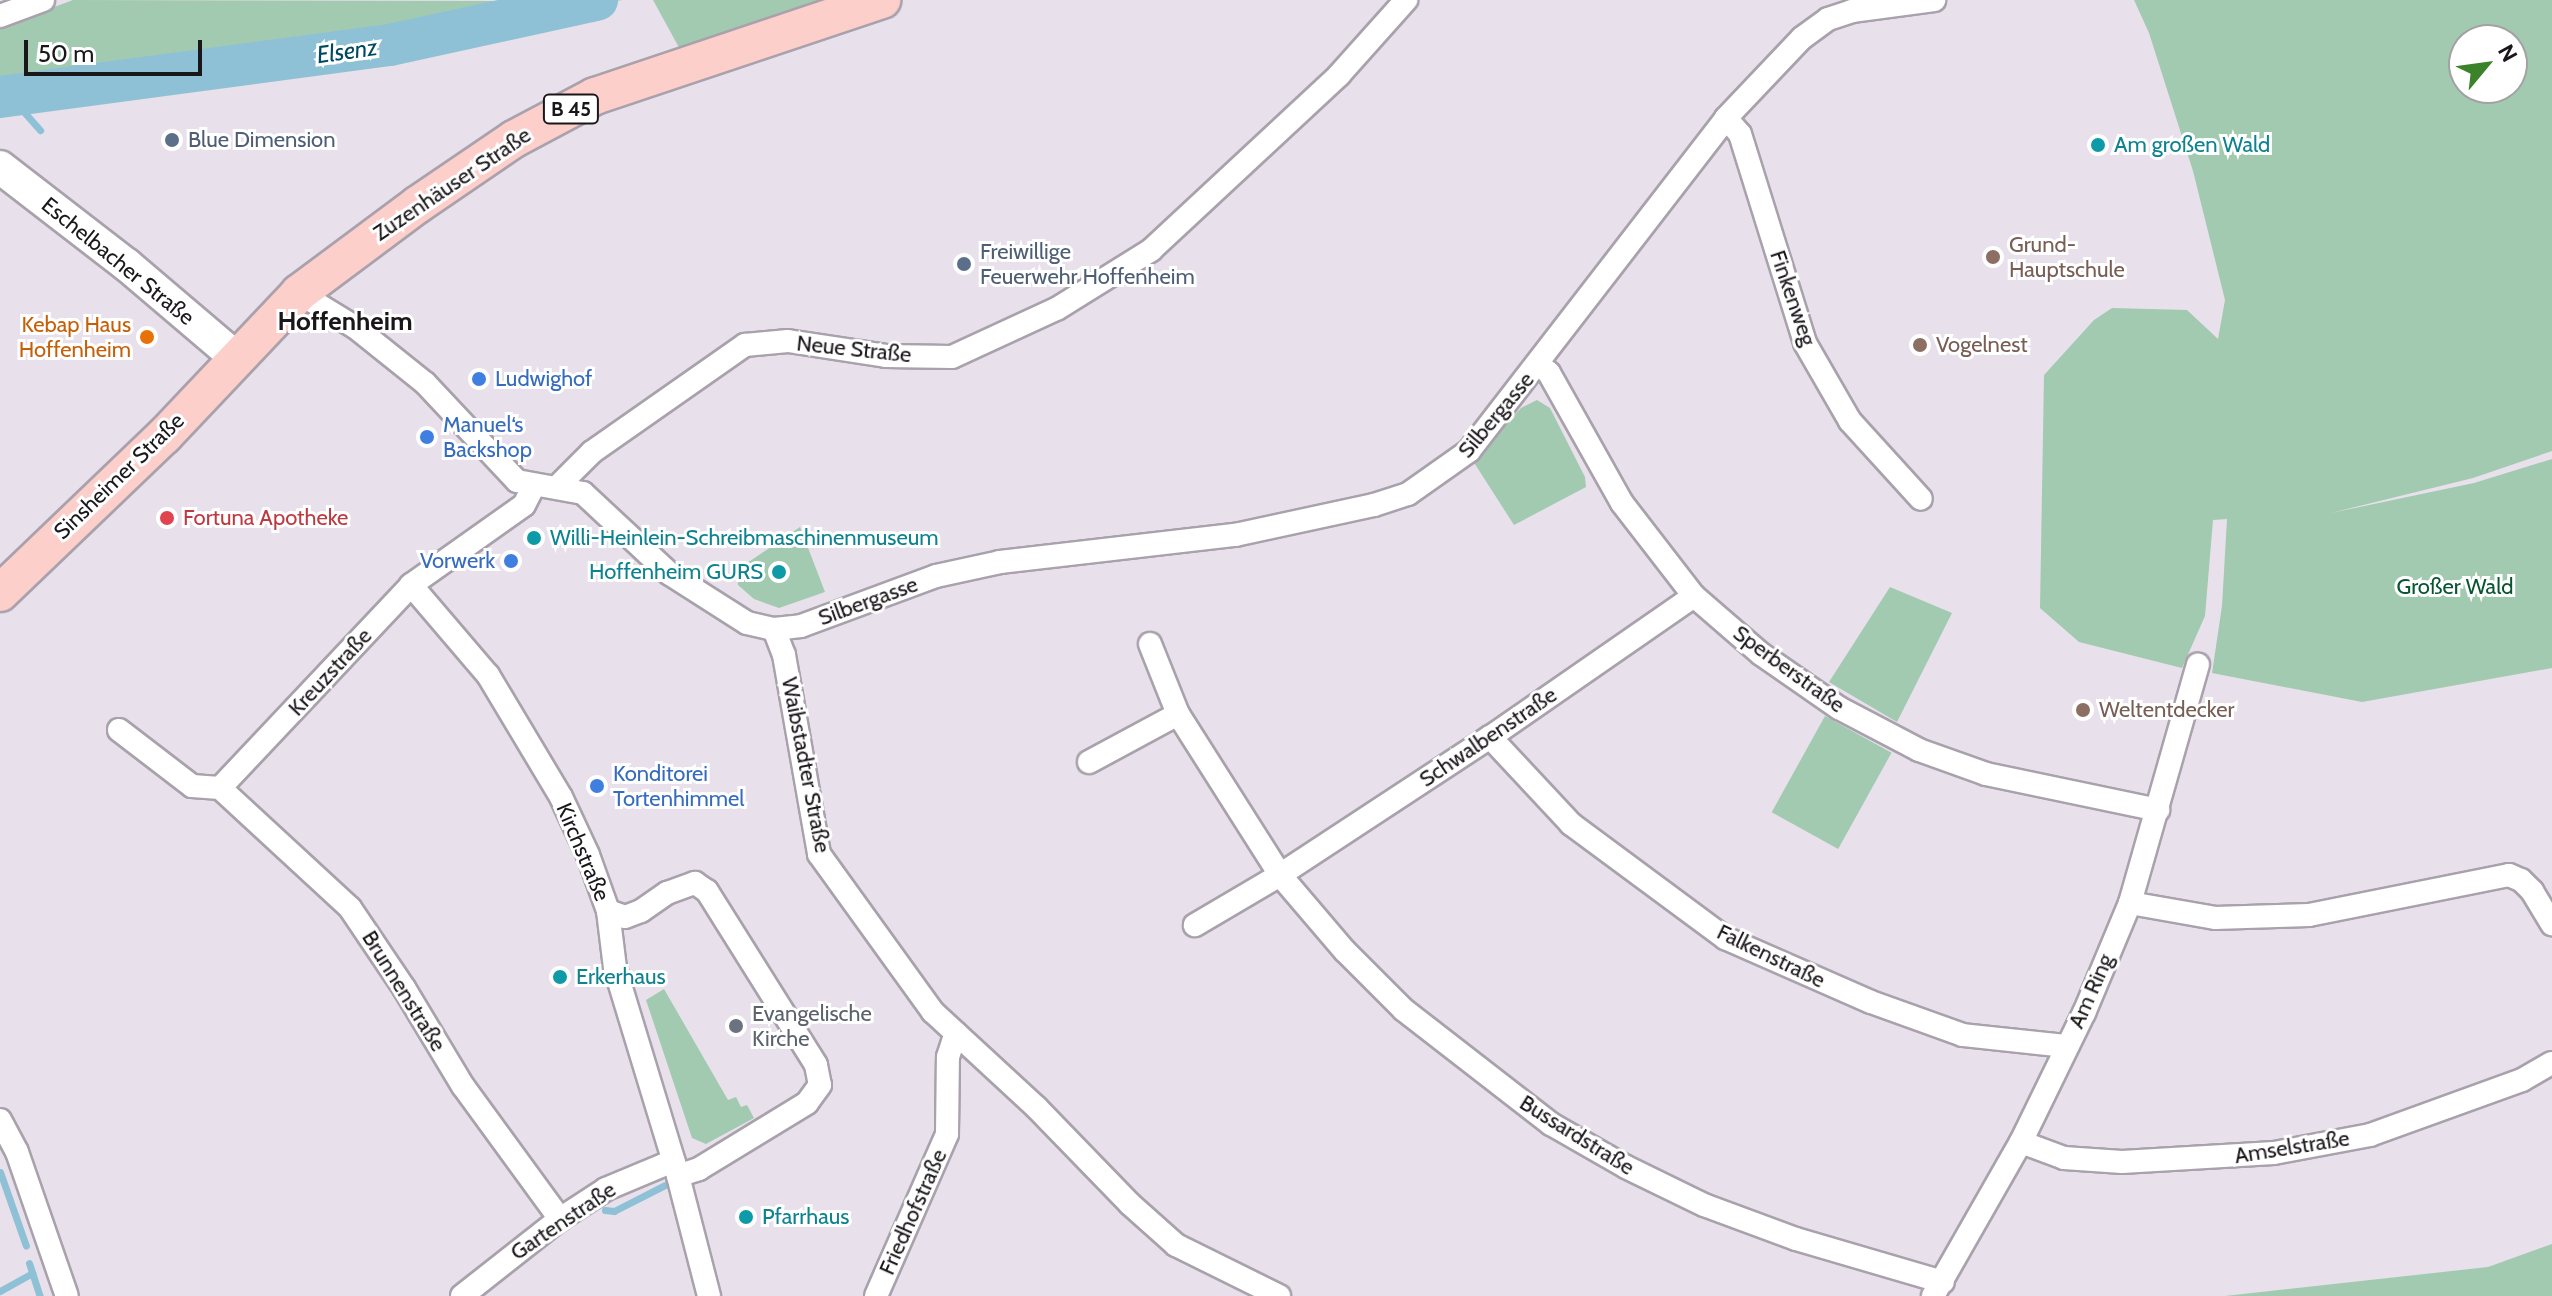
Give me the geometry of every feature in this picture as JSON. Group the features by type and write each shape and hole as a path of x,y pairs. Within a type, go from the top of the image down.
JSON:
{"main road":[{"name":"Zuzenhäuser Straße","path":"235,357 299,293 405,214 514,139 595,96 882,0"},
{"name":"Eschelbacher Straße","path":"0,167 127,265 235,357"},
{"name":"Sinsheimer Straße","path":"0,593 164,436 235,357"}],"street":[{"path":"0,16 43,0"},
{"name":"Neue Straße","path":"557,487 592,452 745,345 788,341 886,356 952,357 1058,308 1151,250 1339,75 1406,0"},
{"name":"Silbergasse","path":"774,629 801,626 936,576 1000,562 1235,535 1374,505 1408,494 1469,451 1726,118 1802,38 1828,19 1852,11 1934,0"},
{"name":"Finkenweg","path":"1726,118 1740,134 1805,343 1850,421 1921,499"},
{"path":"299,293 355,327 425,383 517,481 583,493 670,574 747,623 774,629"},
{"name":"Sperberstraße","path":"1538,364 1549,373 1622,503 1694,596 1761,654 1839,708 1919,750 1986,774 2158,810"},
{"name":"Kreuzstraße","path":"220,788 411,585 524,505 534,485"},
{"name":"Kirchstraße","path":"411,585 488,675 561,797 588,855 608,911 615,968 676,1168 709,1296"},
{"name":"Schwalbenstraße","path":"1280,875 1490,737 1694,596"},
{"name":"Waibstadter Straße","path":"774,629 784,655 819,854 933,1012 1036,1107 1130,1204 1176,1245 1279,1296"},
{"name":"Bussardstraße","path":"1150,644 1178,714 1280,875 1345,951 1404,1010 1551,1124 1626,1167 1704,1205 1938,1289"},
{"name":"Am Ring","path":"1938,1289 2021,1142 2084,1013 2130,903 2198,665"},
{"path":"1089,762 1178,714"},
{"path":"119,730 192,786 220,788"},
{"name":"Falkenstraße","path":"1490,737 1571,824 1725,938 1871,1002 1963,1035 2066,1046"},
{"name":"Brunnenstraße","path":"220,788 350,908 404,988 463,1086 560,1219"},
{"path":"1195,925 1280,875"},
{"path":"2130,903 2215,918 2309,915 2509,875 2521,880 2532,891 2552,924"},
{"name":"Gartenstraße","path":"462,1296 560,1219 606,1189 676,1168 699,1169 807,1103 820,1085 816,1065 707,891 695,883 667,893 641,911 625,917 608,911"},
{"name":"Friedhofstraße","path":"876,1296 947,1134 948,1057 956,1033"},
{"name":"Amselstraße","path":"2021,1142 2064,1158 2122,1162 2274,1153 2382,1131 2522,1080 2552,1063"},
{"path":"0,1120 17,1152 67,1296"}],"green space":[{"path":"73,0 622,0 0,117 0,27"},
{"path":"653,0 832,0 682,53"},
{"name":"Großer Wald","path":"2134,0 2552,0 2552,451 2473,478 2331,513 2474,483 2552,459 2552,668 2362,702 2212,673 2222,606 2227,519 2213,520 2205,616 2182,668 2079,642 2040,608 2044,375 2094,320 2112,308 2187,310 2218,339 2225,300 2193,171 2149,33"},
{"path":"1537,400 1550,408 1585,477 1586,487 1514,525 1473,461 1521,408"},
{"path":"800,527 825,592 779,608 754,599 738,585 737,570"},
{"path":"1890,587 1952,613 1897,722 1829,682"},
{"path":"1825,716 1891,753 1838,849 1772,812"},
{"path":"664,989 728,1100 736,1097 741,1107 747,1105 754,1118 706,1144 692,1138 646,1000"},
{"path":"2552,1244 2552,1296 2225,1296 2488,1267"}],"waterway":[{"name":"Elsenz","path":"0,97 390,45 597,0"},
{"path":"9,95 40,130"},
{"path":"0,1172 26,1246"},
{"path":"605,1210 614,1211 665,1185"},
{"path":"29,1263 40,1296"},
{"path":"0,1291 32,1273"}],"place":[{"name":"Blue Dimension","path":"172,140"},
{"name":"Am großen Wald","path":"2098,145"},
{"name":"Grund- Hauptschule","path":"1993,257"},
{"name":"Freiwillige Feuerwehr Hoffenheim","path":"964,264"},
{"name":"Kebap Haus Hoffenheim","path":"147,337"},
{"name":"Vogelnest","path":"1920,345"},
{"name":"Ludwighof","path":"479,379"},
{"name":"Manuel‘s Backshop","path":"427,437"},
{"name":"Fortuna Apotheke","path":"167,518"},
{"name":"Willi-Heinlein-Schreibmaschinenmuseum","path":"534,538"},
{"name":"Vorwerk","path":"511,561"},
{"name":"Hoffenheim GURS","path":"779,572"},
{"name":"Weltentdecker","path":"2083,710"},
{"name":"Konditorei Tortenhimmel","path":"597,786"},
{"name":"Erkerhaus","path":"560,977"},
{"name":"Evangelische Kirche","path":"736,1026"},
{"name":"Pfarrhaus","path":"746,1217"}],"district":[{"name":"Hoffenheim","path":"345,322"}]}
